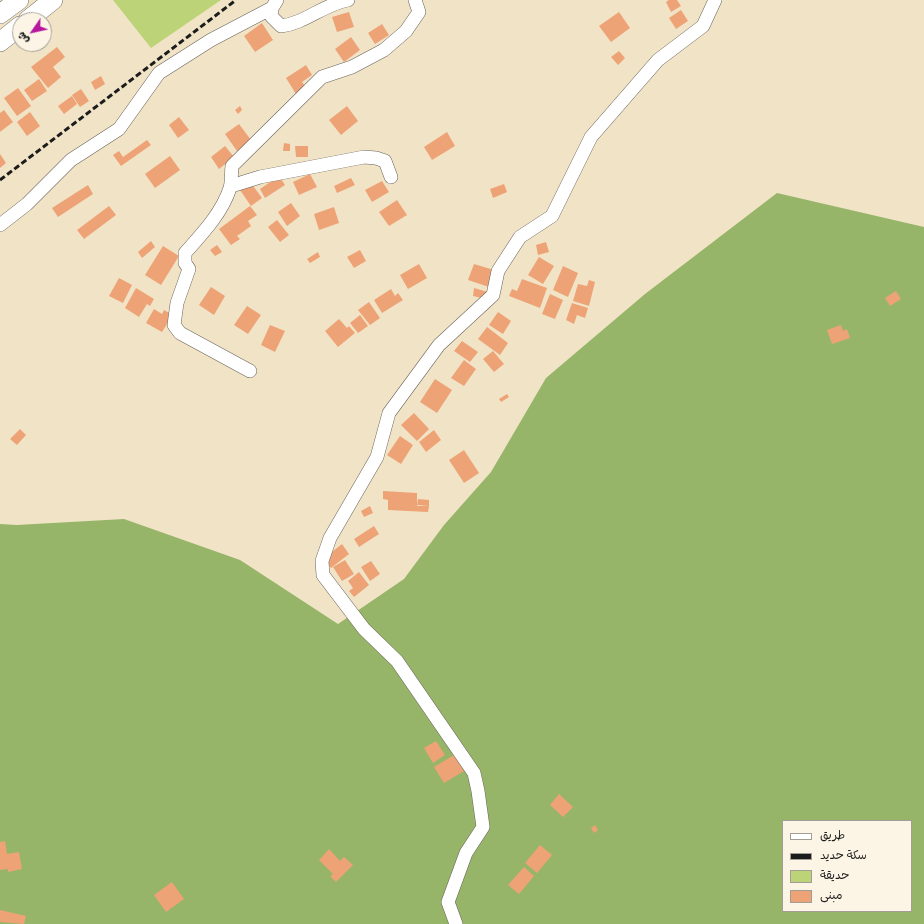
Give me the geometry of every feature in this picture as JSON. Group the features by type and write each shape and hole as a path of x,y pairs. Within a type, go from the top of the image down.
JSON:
{"highway":[{"path":"0,14 19,0"},
{"path":"38,12 53,0"},
{"path":"0,42 12,32"}],"street":[{"path":"275,4 271,16 281,26 294,24 333,3 348,0"},
{"path":"250,371 180,333 174,326 177,303 189,269 185,263 185,253 206,229 225,199 231,186 232,166 322,78 352,67 384,50 406,31 419,12 415,0"},
{"path":"456,924 448,902 466,853 483,827 474,773 397,661 364,629 323,575 322,561 330,538 377,457 389,413 439,345 493,295 498,271 520,237 552,216 590,136 658,60 703,26 715,0"},
{"path":"0,225 27,204 72,160 119,129 159,73 211,40 275,4"},
{"path":"231,186 260,177 364,157 376,158 384,161 391,177"}],"green space":[{"path":"113,0 221,0 151,48"},
{"path":"777,193 924,227 924,924 0,924 0,524 17,525 124,519 240,560 338,624 404,579 444,525 491,472 546,378 645,294"}],"building":[{"path":"669,0 677,0 681,6 671,12 666,2"},
{"path":"681,10 688,21 676,29 669,18"},
{"path":"349,12 354,27 337,32 332,17"},
{"path":"619,12 630,28 611,42 599,26"},
{"path":"262,23 273,40 255,52 244,36"},
{"path":"382,24 389,35 375,44 368,33"},
{"path":"351,37 360,50 344,62 335,49"},
{"path":"57,47 65,57 53,67 61,77 48,88 31,67"},
{"path":"619,51 625,58 618,65 611,57"},
{"path":"306,65 312,75 302,82 306,87 296,94 286,78"},
{"path":"101,76 105,84 95,90 91,82"},
{"path":"39,79 47,91 32,101 24,90"},
{"path":"18,88 31,106 17,116 4,98"},
{"path":"81,89 89,101 80,107 72,95"},
{"path":"72,96 77,104 64,114 58,106"},
{"path":"240,106 242,110 238,114 235,110"},
{"path":"347,106 358,121 341,135 329,120"},
{"path":"4,110 13,122 0,132 0,113"},
{"path":"30,112 40,126 27,136 17,122"},
{"path":"179,117 189,130 178,138 169,125"},
{"path":"239,124 251,140 237,151 225,134"},
{"path":"447,132 455,146 432,160 424,147"},
{"path":"147,140 151,145 121,166 113,155 119,151 123,157"},
{"path":"284,143 290,144 290,151 283,151"},
{"path":"225,146 234,157 219,169 211,157"},
{"path":"295,146 308,146 308,157 296,157"},
{"path":"0,154 6,163 0,168"},
{"path":"170,156 180,170 155,188 145,174"},
{"path":"310,174 317,187 299,195 293,182"},
{"path":"279,176 285,185 265,198 260,189"},
{"path":"351,178 355,185 337,193 334,186"},
{"path":"382,181 389,192 372,202 365,190"},
{"path":"251,183 262,198 251,206 240,190"},
{"path":"504,184 507,192 493,198 490,189"},
{"path":"88,185 93,194 58,217 52,208"},
{"path":"397,200 407,215 389,226 379,212"},
{"path":"291,203 300,216 287,226 278,212"},
{"path":"109,206 116,215 84,239 77,230"},
{"path":"250,206 257,215 248,221 251,226 237,236 240,239 231,245 219,229"},
{"path":"334,207 339,223 319,230 314,214"},
{"path":"277,220 289,235 280,242 268,227"},
{"path":"151,241 155,247 142,258 138,252"},
{"path":"546,242 549,252 538,255 536,245"},
{"path":"217,245 222,252 215,256 210,250"},
{"path":"163,246 179,256 161,285 145,275"},
{"path":"360,250 366,261 354,268 347,257"},
{"path":"318,252 320,257 310,263 307,259"},
{"path":"539,257 554,266 543,284 528,275"},
{"path":"419,264 427,278 408,289 400,275"},
{"path":"474,264 494,270 489,287 468,280"},
{"path":"563,266 578,273 568,297 553,290"},
{"path":"119,278 132,285 123,303 109,296"},
{"path":"522,279 547,288 540,308 509,296 512,289 517,291"},
{"path":"589,280 595,282 589,306 573,301 578,284 587,286"},
{"path":"211,287 225,296 214,315 199,305"},
{"path":"136,288 154,299 150,306 147,304 139,317 125,308"},
{"path":"474,288 488,292 486,299 473,296"},
{"path":"391,289 395,296 398,293 403,300 382,313 374,300"},
{"path":"896,291 901,299 890,306 885,298"},
{"path":"550,294 563,300 555,319 542,314"},
{"path":"369,302 380,318 370,325 358,310"},
{"path":"572,303 588,308 585,318 577,315 574,324 566,320"},
{"path":"247,306 261,315 248,334 234,325"},
{"path":"154,309 162,314 164,310 173,315 162,332 146,323"},
{"path":"498,312 511,321 503,334 489,325"},
{"path":"360,315 368,326 358,333 350,323"},
{"path":"339,319 347,328 349,326 355,333 338,347 325,331"},
{"path":"270,325 285,331 275,352 261,345"},
{"path":"841,325 843,331 847,329 850,338 832,344 827,330"},
{"path":"487,327 508,343 500,355 478,339"},
{"path":"462,341 478,352 470,362 454,351"},
{"path":"493,351 504,364 494,372 483,359"},
{"path":"464,360 476,369 464,386 451,378"},
{"path":"435,379 452,390 437,413 420,402"},
{"path":"507,394 509,397 501,402 499,399"},
{"path":"414,413 429,429 417,441 401,425"},
{"path":"20,429 26,435 17,445 10,439"},
{"path":"434,430 441,440 426,452 419,442"},
{"path":"400,436 413,445 401,464 387,455"},
{"path":"464,450 479,473 464,483 449,460"},
{"path":"383,491 417,493 417,506 429,506 428,512 388,510 388,500 383,499"},
{"path":"418,499 429,500 429,506 417,505"},
{"path":"370,506 373,513 364,517 361,511"},
{"path":"374,526 379,534 359,547 354,539"},
{"path":"342,544 349,554 331,568 324,558"},
{"path":"345,560 354,574 342,581 333,567"},
{"path":"371,561 380,574 370,581 361,567"},
{"path":"359,572 369,585 354,597 349,591 353,588 348,581"},
{"path":"436,741 445,755 433,763 424,748"},
{"path":"454,755 464,771 444,783 434,767"},
{"path":"559,794 573,807 563,817 550,805"},
{"path":"595,825 598,830 594,833 591,828"},
{"path":"5,841 7,854 19,852 22,869 8,872 8,869 0,870 0,842"},
{"path":"540,845 552,855 537,873 525,863"},
{"path":"329,849 340,861 344,857 353,865 336,882 330,876 333,874 319,860"},
{"path":"524,867 534,876 519,894 508,885"},
{"path":"172,882 184,899 166,912 154,895"},
{"path":"0,910 26,916 24,924 0,922"}],"railway":[{"path":"0,180 236,0"}]}
